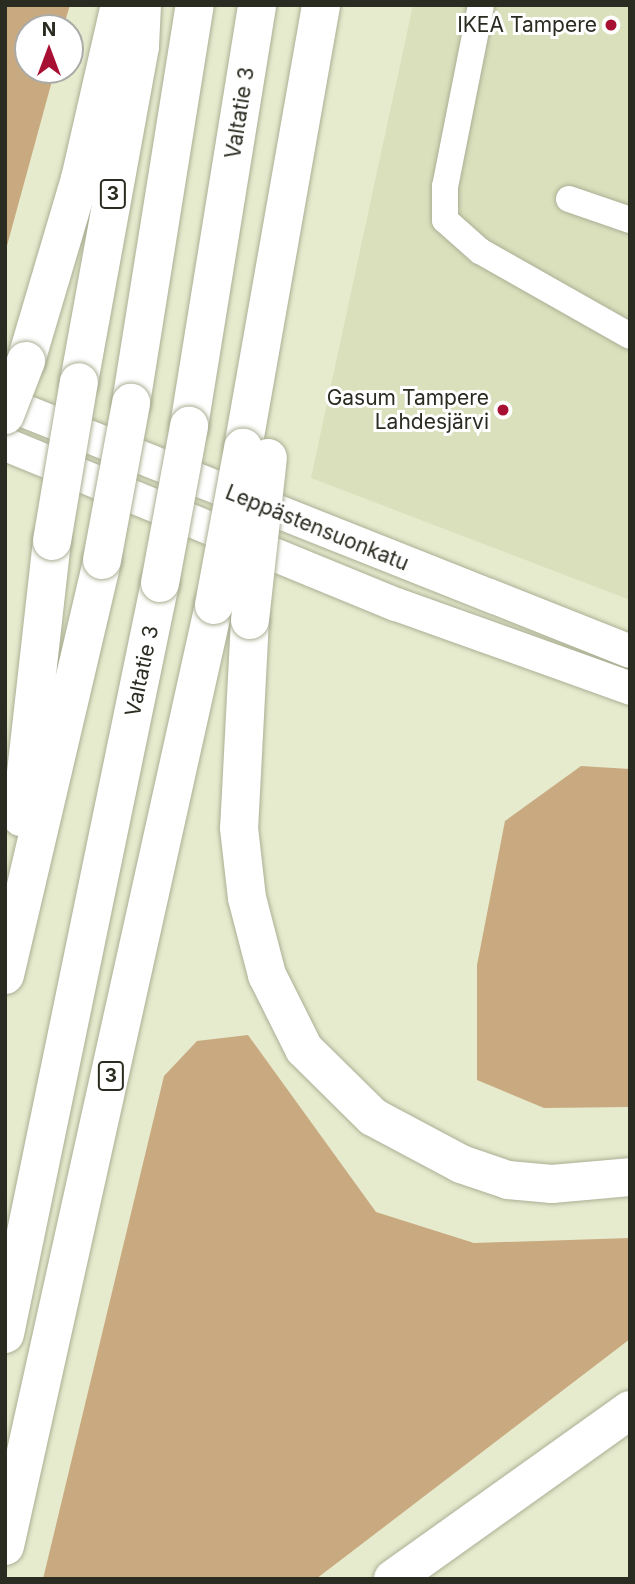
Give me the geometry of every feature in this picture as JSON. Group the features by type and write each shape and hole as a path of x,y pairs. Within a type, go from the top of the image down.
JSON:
{"highway":[{"path":"5,415 26,361 80,179 120,5"},
{"name":"3","path":"5,952 52,541 141,46 142,5"},
{"path":"5,975 102,560 131,403 195,5"},
{"name":"Valtatie 3","path":"5,1334 160,583 189,426 257,5"},
{"name":"3","path":"5,1546 214,605 256,453 280,252 321,5"},
{"path":"256,453 239,816 247,898 267,975 304,1049 373,1116 461,1164 508,1180 552,1184 630,1177"},
{"path":"393,1579 630,1410"}],"main road":[{"name":"Leppästensuonkatu","path":"5,403 630,651"},
{"name":"Leppästensuonkatu","path":"5,444 396,604 630,688"}],"lane":[{"path":"481,5 443,210 445,220 480,251 630,336"},
{"path":"569,199 630,220"}],"shaded area":[{"path":"5,5 70,5 67,14 14,14 14,84 51,84 5,253"},
{"path":"413,5 630,5 630,600 311,478"},
{"path":"581,766 630,769 630,1107 544,1108 477,1080 477,965 505,821"},
{"path":"248,1035 376,1212 474,1243 630,1238 630,1339 316,1579 43,1579 164,1076 197,1041"}],"place":[{"name":"IKEA Tampere","path":"611,25"},
{"name":"Gasum Tampere Lahdesjärvi","path":"503,410"}]}
